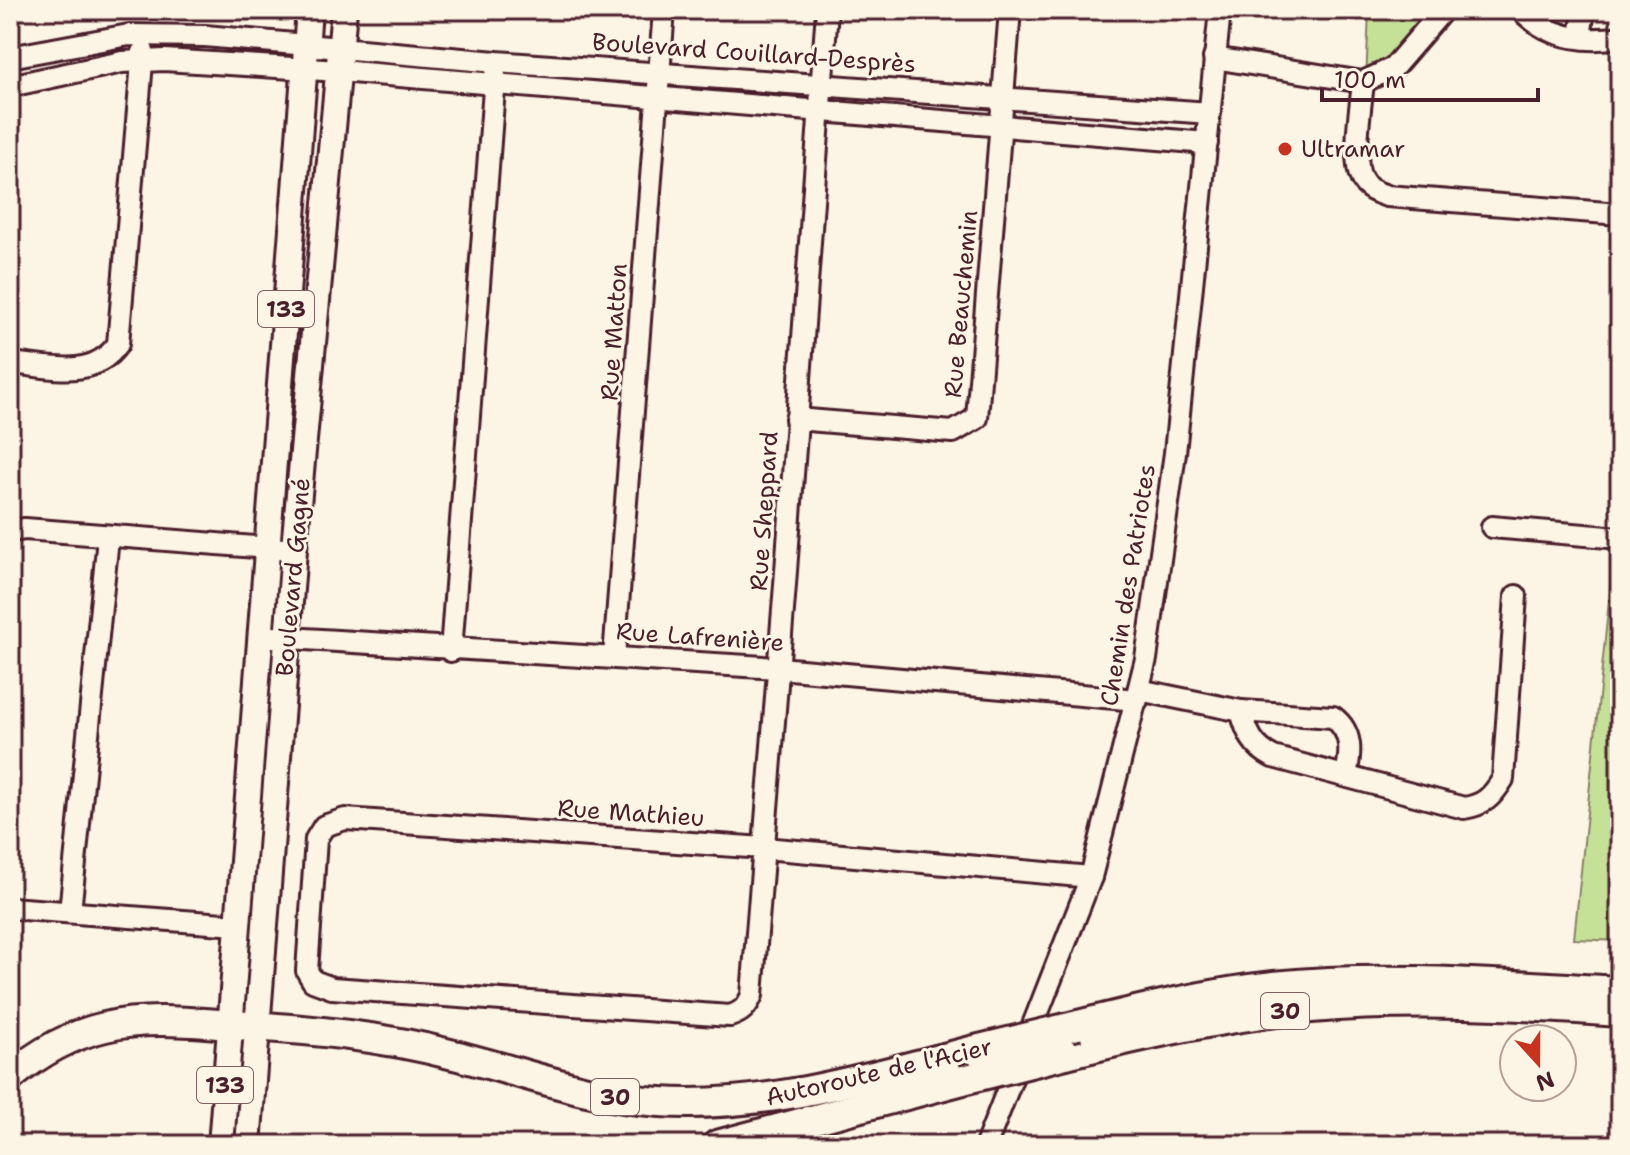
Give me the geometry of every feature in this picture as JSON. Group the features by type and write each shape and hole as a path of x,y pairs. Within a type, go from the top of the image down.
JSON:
{"highway":[{"name":"Autoroute de l'Acier","path":"10,1077 57,1045 104,1027 141,1022 244,1025 392,1041 585,1091 687,1104 787,1096 1078,1025 1273,986 1395,981 1620,1012"},
{"name":"Autoroute de l'Acier","path":"717,1145 1066,1054 1181,1028 1279,1012 1508,995 1620,991"}],"main road":[{"name":"Boulevard Gagné","path":"248,1145 237,925 309,10"},
{"name":"Boulevard Gagné","path":"221,1145 244,1025 287,638 344,10"}],"street":[{"name":"Rue Matton","path":"614,657 664,10"},
{"name":"Rue Sheppard","path":"742,1012 752,995 827,10"},
{"name":"Rue Beauchemin","path":"796,419 953,432 977,418 1010,10"},
{"name":"Chemin des Patriotes","path":"986,1145 1091,877 1138,695 1158,591 1172,483 1220,10"},
{"path":"1214,58 1363,82 1393,68 1443,10"},
{"path":"1521,10 1544,30 1556,35 1620,37"},
{"path":"1580,37 1584,10"},
{"name":"Boulevard Couillard-Desprès","path":"10,57 66,43 144,35 307,43 496,62 1210,113"},
{"path":"10,363 83,368 99,365 118,344 144,35"},
{"name":"Boulevard Couillard-Desprès","path":"10,86 142,61 339,71 1207,143"},
{"path":"451,651 496,62"},
{"path":"1363,82 1358,158 1360,177 1371,190 1387,196 1620,214"},
{"path":"1492,527 1620,538"},
{"path":"10,531 25,529 108,538 294,550"},
{"path":"70,912 108,538"},
{"path":"1241,711 1250,738 1260,751 1273,757 1464,808 1479,806 1490,799 1503,779 1516,596"},
{"name":"Rue Lafrenière","path":"260,637 451,651 614,657 779,668 1138,695 1241,711 1333,717 1349,739 1346,775"},
{"name":"Rue Mathieu","path":"742,1012 730,1016 323,987 310,977 306,963 316,839 324,826 337,820 764,848 1091,877"},
{"path":"10,908 237,925"}],"green space":[{"path":"1369,10 1448,10 1366,83"},
{"path":"1614,552 1620,552 1620,941 1574,939"}],"place":[{"name":"Ultramar","path":"1285,149"}]}
